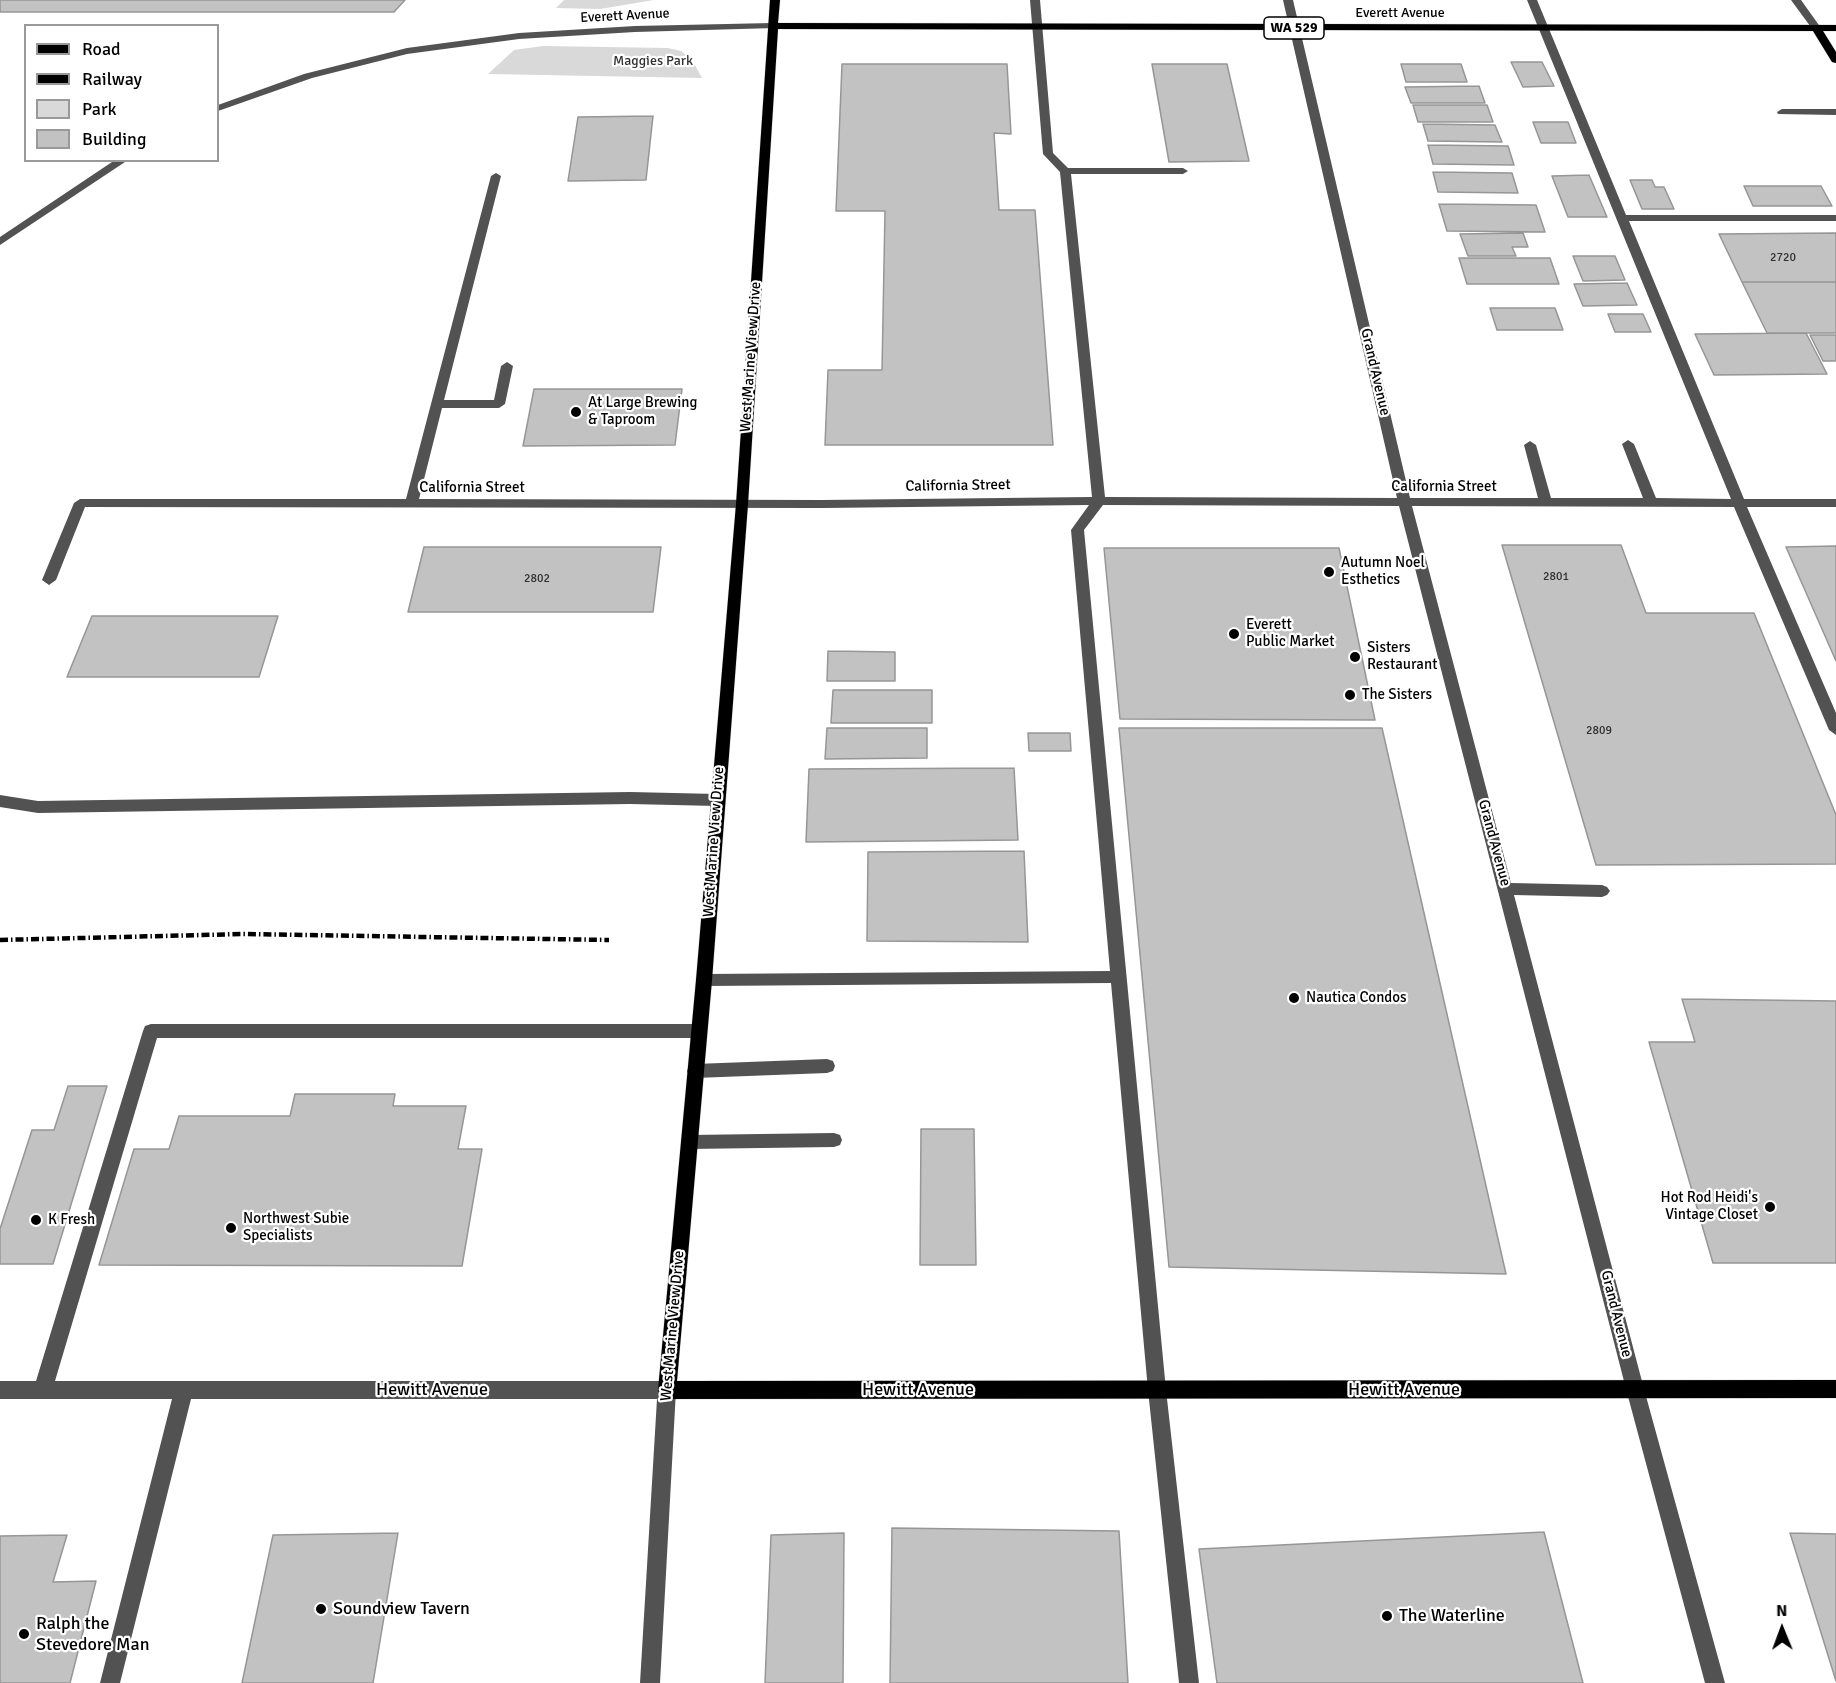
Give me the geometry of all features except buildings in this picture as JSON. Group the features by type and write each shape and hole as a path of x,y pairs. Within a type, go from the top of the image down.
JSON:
{"main road":[{"name":"West Marine View Drive","path":"667,1390 704,980 742,504 775,0"},
{"name":"Everett Avenue","path":"772,26 1836,28"},
{"path":"1816,28 1836,60"},
{"name":"Hewitt Avenue","path":"667,1390 1836,1389"}],"street":[{"path":"1035,0 1048,154 1065,171 1099,501 1077,530 1157,1390 1189,1683"},
{"name":"Grand Avenue","path":"1288,0 1405,503 1635,1389 1715,1683"},
{"path":"1532,0 1739,503 1836,730"},
{"path":"1796,0 1816,28"},
{"name":"Everett Avenue","path":"219,108 308,76 407,51 519,36 772,26"},
{"path":"1782,112 1836,112"},
{"path":"0,242 120,162"},
{"path":"1065,171 1183,171"},
{"path":"411,504 496,176"},
{"path":"1622,218 1836,218"},
{"path":"437,404 499,404 507,366"},
{"path":"1628,444 1651,503"},
{"path":"1530,445 1546,503"},
{"name":"California Street","path":"49,580 80,503 742,504 1099,501 1836,503"},
{"path":"0,801 38,807 630,798 717,800"},
{"path":"1505,889 1602,891"},
{"path":"704,980 1118,977"},
{"path":"43,1390 150,1031 698,1031"},
{"path":"695,1071 827,1066"},
{"path":"689,1142 834,1140"},
{"name":"Hewitt Avenue","path":"0,1390 667,1390"},
{"path":"110,1683 184,1390"},
{"name":"West Marine View Drive","path":"650,1683 667,1390"}],"green space":[{"path":"564,0 654,0 600,9 556,8"},
{"name":"Maggies Park","path":"543,46 668,48 681,51 692,60 702,78 488,74 514,50"}],"railway":[{"path":"0,940 243,934 609,940"}],"place":[{"name":"At Large Brewing & Taproom","path":"576,412"},
{"name":"Autumn Noel Esthetics","path":"1329,572"},
{"name":"Everett Public Market","path":"1234,634"},
{"name":"Sisters Restaurant","path":"1355,657"},
{"name":"The Sisters","path":"1350,695"},
{"name":"Nautica Condos","path":"1294,998"},
{"name":"Hot Rod Heidi's Vintage Closet","path":"1770,1207"},
{"name":"K Fresh","path":"36,1220"},
{"name":"Northwest Subie Specialists","path":"231,1228"},
{"name":"Soundview Tavern","path":"321,1609"},
{"name":"The Waterline","path":"1387,1616"},
{"name":"Ralph the Stevedore Man","path":"24,1634"}]}
